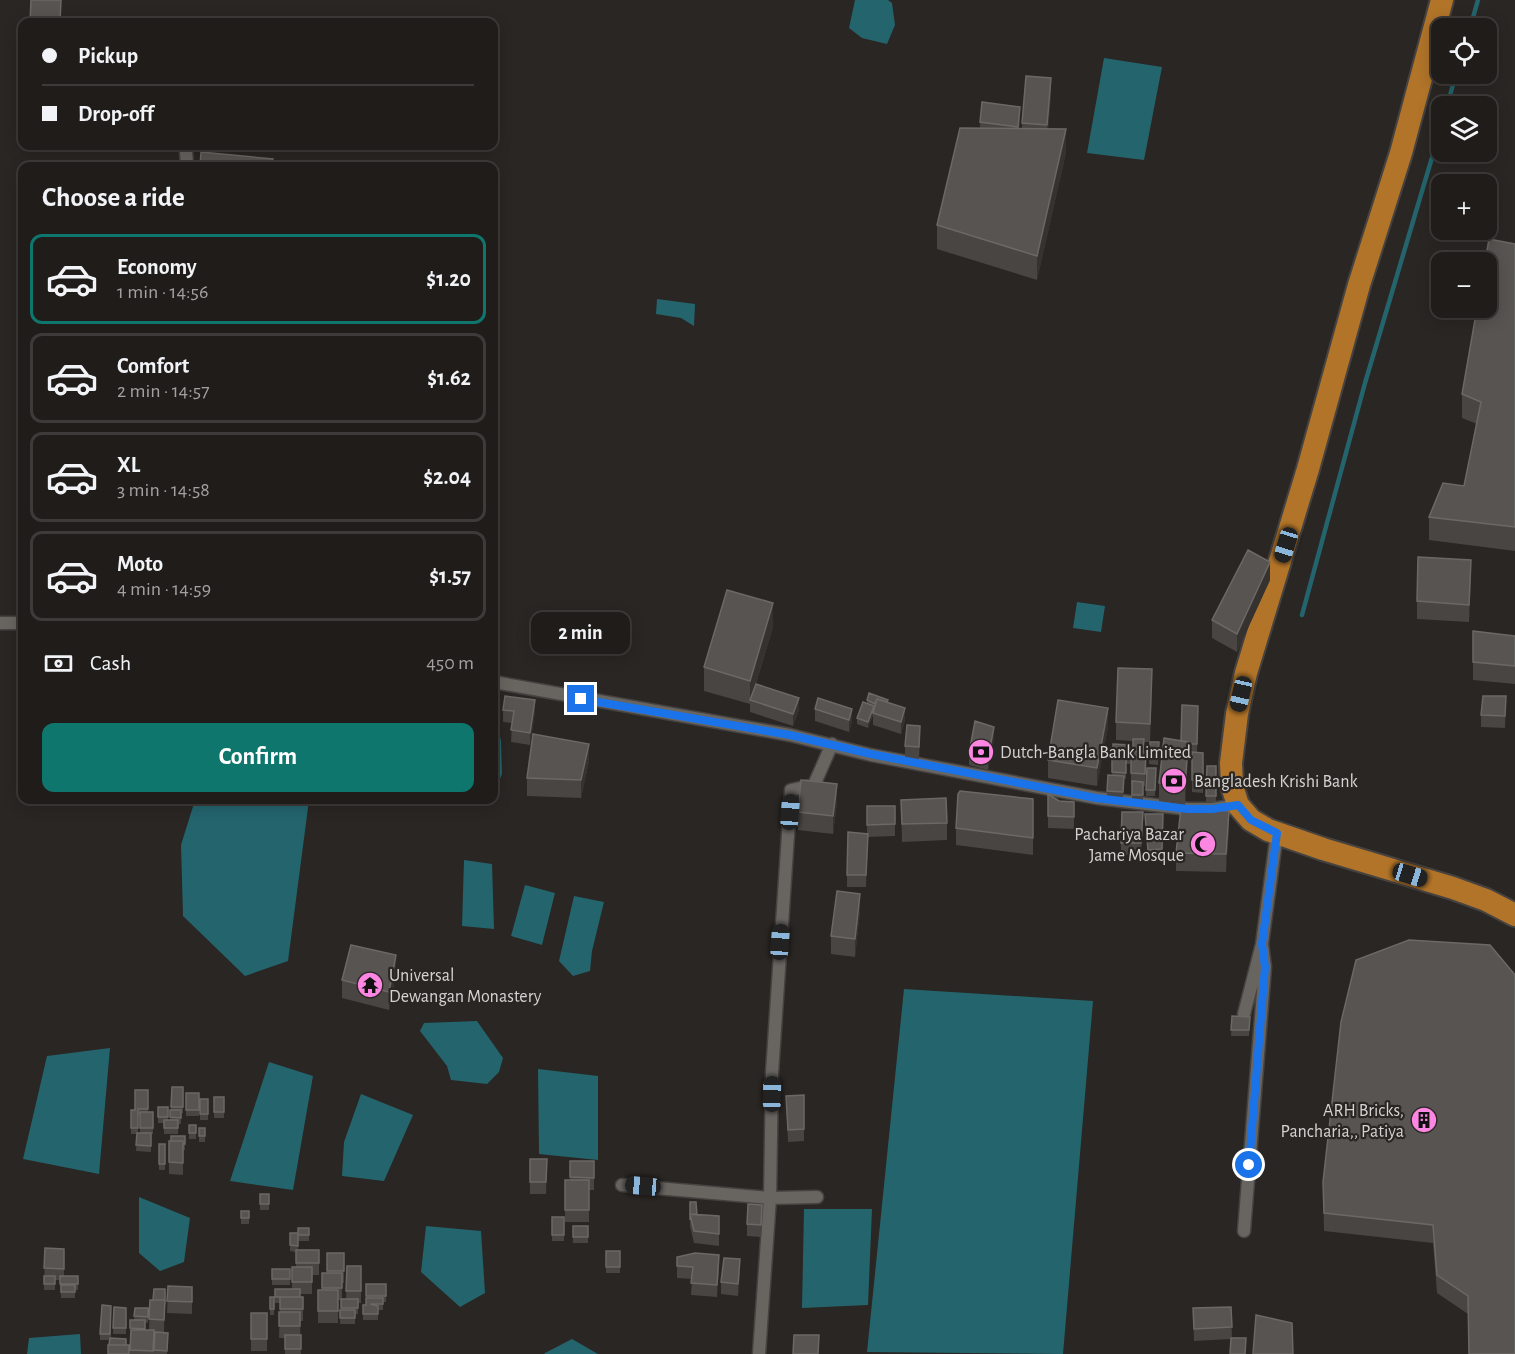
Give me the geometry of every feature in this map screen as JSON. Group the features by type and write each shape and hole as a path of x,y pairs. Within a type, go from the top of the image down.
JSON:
{"highway":[{"path":"1442,0 1401,153 1356,296 1308,469 1246,673 1236,714 1231,763 1232,786 1238,805 1251,820 1277,833 1453,888 1514,912"}],"street":[{"path":"186,151 187,162"},
{"path":"0,623 18,623"},
{"path":"498,683 832,744 871,754 1096,798 1188,809 1212,809 1238,805"},
{"path":"759,1354 770,1198 772,1073 791,790 814,785 832,744"},
{"path":"1244,1014 1262,944 1277,833"},
{"path":"1244,1231 1265,967 1262,944"},
{"path":"622,1185 770,1198 817,1197"}],"water":[{"path":"855,0 888,0 892,3 895,25 887,44 862,38 849,28"},
{"path":"1104,58 1162,67 1144,160 1087,153"},
{"path":"657,299 695,304 694,326 681,318 656,314"},
{"path":"1077,602 1105,606 1101,632 1073,628"},
{"path":"498,727 501,741 502,774 498,784"},
{"path":"194,804 308,804 288,961 245,976 183,916 181,845"},
{"path":"464,860 492,864 494,929 462,926"},
{"path":"525,885 555,893 542,945 511,936"},
{"path":"574,896 604,902 592,951 590,971 573,976 559,961"},
{"path":"904,989 1093,1001 1063,1354 867,1352"},
{"path":"477,1021 503,1058 499,1072 487,1084 451,1080 447,1066 420,1031 424,1023"},
{"path":"110,1048 99,1174 23,1159 47,1056"},
{"path":"269,1062 313,1076 293,1190 230,1181"},
{"path":"538,1069 598,1076 598,1160 539,1154"},
{"path":"361,1094 413,1115 384,1181 342,1176 344,1142"},
{"path":"139,1197 190,1218 184,1262 160,1271 139,1253"},
{"path":"804,1209 872,1209 868,1305 802,1308"},
{"path":"426,1226 481,1231 485,1293 460,1307 421,1272"},
{"path":"80,1334 81,1354 27,1354 29,1338"},
{"path":"572,1339 598,1354 544,1354 545,1353"}],"building":[{"path":"31,0 61,0 60,18 30,18"},
{"path":"1026,76 1051,78 1047,125 1022,123"},
{"path":"982,102 1020,107 1018,127 980,122"},
{"path":"960,128 1066,129 1037,256 937,225"},
{"path":"201,152 273,159 273,162 200,162"},
{"path":"1489,240 1515,244 1515,527 1429,517 1443,483 1464,486 1481,402 1462,394 1475,318 1497,318 1497,252 1487,252"},
{"path":"1248,550 1270,562 1237,634 1212,620"},
{"path":"1418,557 1471,560 1469,605 1417,601"},
{"path":"727,590 773,603 750,681 704,667"},
{"path":"1473,631 1515,636 1515,666 1473,662"},
{"path":"1118,668 1152,669 1150,724 1116,722"},
{"path":"756,684 799,698 793,714 750,700"},
{"path":"869,693 888,700 887,702 877,699 875,704 867,700"},
{"path":"505,696 535,700 530,733 511,730 514,711 503,710"},
{"path":"1483,696 1506,696 1505,716 1481,715"},
{"path":"818,698 852,709 849,720 815,709"},
{"path":"877,699 905,708 901,722 873,713"},
{"path":"1058,700 1108,708 1097,768 1048,760"},
{"path":"863,702 874,706 868,722 857,718"},
{"path":"1182,705 1198,706 1197,744 1187,744 1188,742 1181,741"},
{"path":"975,721 994,727 988,758 969,753"},
{"path":"907,725 920,726 919,747 905,746"},
{"path":"533,734 589,744 581,780 527,778"},
{"path":"1164,738 1188,742 1185,788 1159,783"},
{"path":"1133,739 1144,739 1143,752 1133,751"},
{"path":"1150,742 1159,742 1158,759 1149,758"},
{"path":"1113,744 1130,745 1130,758 1113,757"},
{"path":"1131,751 1146,752 1145,774 1131,773"},
{"path":"1192,752 1203,753 1203,781 1192,780"},
{"path":"1112,759 1126,759 1126,773 1112,772"},
{"path":"1207,766 1216,766 1216,796 1206,796"},
{"path":"1147,768 1156,768 1155,790 1146,790"},
{"path":"1108,775 1124,776 1123,792 1107,791"},
{"path":"801,780 837,784 833,816 798,812"},
{"path":"1132,781 1143,782 1143,795 1132,795"},
{"path":"960,791 1033,799 1033,838 956,828"},
{"path":"1048,794 1059,801 1074,802 1074,817 1048,816"},
{"path":"946,798 947,823 902,824 901,800"},
{"path":"867,806 895,806 895,824 867,825"},
{"path":"1181,808 1229,811 1226,854 1176,853"},
{"path":"1122,812 1143,812 1141,843 1121,843"},
{"path":"1145,814 1163,814 1162,849 1148,850"},
{"path":"848,832 868,834 866,875 847,875"},
{"path":"837,891 860,894 855,939 831,936"},
{"name":"ARH Bricks, Pancharia,, Patiya","path":"1409,940 1490,945 1515,975 1515,1354 1469,1354 1468,1296 1437,1275 1433,1225 1324,1213 1323,1182 1341,1022 1356,960"},
{"path":"351,945 396,955 389,992 342,980"},
{"path":"1232,1016 1250,1017 1249,1030 1231,1030"},
{"path":"172,1087 183,1087 183,1107 171,1107"},
{"path":"135,1090 148,1090 148,1109 138,1109 138,1128 131,1128 131,1110 135,1110"},
{"path":"186,1093 199,1093 199,1110 186,1110"},
{"path":"804,1095 804,1129 788,1130 786,1096"},
{"path":"214,1097 224,1097 224,1112 214,1112"},
{"path":"200,1099 208,1099 208,1114 200,1114"},
{"path":"158,1107 168,1107 168,1117 158,1117"},
{"path":"170,1110 181,1110 181,1118 170,1117"},
{"path":"140,1112 153,1112 153,1128 140,1128"},
{"path":"164,1120 178,1120 178,1128 164,1128"},
{"path":"189,1125 196,1125 196,1133 189,1133"},
{"path":"199,1128 205,1128 205,1136 199,1136"},
{"path":"137,1133 151,1133 151,1146 136,1145"},
{"path":"171,1136 185,1136 185,1144 183,1141 171,1141"},
{"path":"169,1141 183,1141 183,1163 169,1162"},
{"path":"159,1144 165,1144 165,1164 159,1164"},
{"path":"530,1159 547,1159 546,1182 530,1182"},
{"path":"570,1161 594,1161 594,1178 570,1177"},
{"path":"565,1180 589,1180 589,1210 565,1210"},
{"path":"260,1194 269,1194 269,1204 260,1204"},
{"path":"690,1202 696,1202 697,1215 690,1214"},
{"path":"748,1204 762,1205 761,1225 747,1224"},
{"path":"241,1211 249,1211 249,1218 241,1218"},
{"path":"690,1214 719,1216 719,1234 694,1231"},
{"path":"552,1217 564,1217 564,1235 552,1235"},
{"path":"573,1226 588,1226 588,1237 573,1237"},
{"path":"298,1228 309,1228 309,1235 298,1235"},
{"path":"290,1233 298,1233 298,1246 290,1245"},
{"path":"45,1248 64,1249 64,1269 44,1268"},
{"path":"296,1250 319,1250 319,1263 296,1263"},
{"path":"606,1251 620,1251 620,1267 606,1267"},
{"path":"327,1253 344,1253 344,1271 327,1271"},
{"path":"695,1253 719,1255 717,1285 691,1283 693,1267 677,1266 677,1257"},
{"path":"724,1258 740,1259 738,1284 721,1282"},
{"path":"347,1266 361,1266 361,1291 346,1291"},
{"path":"292,1267 312,1267 312,1282 292,1282"},
{"path":"272,1269 290,1269 290,1279 272,1279"},
{"path":"322,1273 342,1273 342,1288 322,1288"},
{"path":"44,1276 55,1276 55,1284 44,1284"},
{"path":"60,1276 78,1276 78,1284 60,1284"},
{"path":"366,1284 386,1284 386,1296 366,1296"},
{"path":"61,1285 75,1285 75,1292 61,1292"},
{"path":"168,1286 192,1287 192,1302 167,1301"},
{"path":"154,1289 165,1289 165,1300 153,1300"},
{"path":"275,1289 300,1289 300,1297 275,1297"},
{"path":"318,1290 338,1290 338,1311 318,1311"},
{"path":"270,1297 274,1297 274,1309 270,1309"},
{"path":"280,1297 303,1297 303,1309 280,1309"},
{"path":"366,1298 383,1298 383,1304 370,1304 378,1306 378,1314 363,1314"},
{"path":"341,1299 358,1299 358,1308 341,1308"},
{"path":"150,1300 165,1300 164,1320 149,1319"},
{"path":"102,1305 111,1306 110,1334 100,1334"},
{"path":"114,1307 126,1308 126,1328 113,1328"},
{"path":"1231,1307 1232,1327 1194,1329 1193,1308"},
{"path":"135,1308 148,1308 148,1317 134,1316"},
{"path":"340,1310 355,1310 355,1318 340,1318"},
{"path":"279,1312 300,1312 300,1326 279,1326"},
{"path":"251,1313 267,1313 267,1339 251,1339"},
{"path":"1256,1315 1292,1323 1293,1354 1253,1354"},
{"path":"130,1320 145,1320 145,1329 130,1328"},
{"path":"131,1330 154,1330 153,1351 130,1350"},
{"path":"155,1332 168,1333 167,1351 154,1350"},
{"path":"285,1335 301,1335 301,1349 285,1349"},
{"path":"794,1335 819,1335 818,1354 793,1354"},
{"path":"110,1338 126,1339 126,1345 109,1345"},
{"path":"1231,1338 1246,1338 1245,1354 1230,1354"},
{"path":"108,1345 129,1345 129,1354 108,1354"}],"waterway":[{"path":"1473,18 1478,0"},
{"path":"1450,96 1453,84"},
{"path":"1302,615 1365,383 1431,161"}],"place":[{"name":"Dutch-Bangla Bank Limited","path":"981,752"},
{"name":"Bangladesh Krishi Bank","path":"1174,781"},
{"name":"Pachariya Bazar Jame Mosque","path":"1203,844"},
{"name":"Universal Dewangan Monastery","path":"370,985"},
{"name":"ARH Bricks, Pancharia,, Patiya","path":"1424,1120"}],"route":[{"path":"581,699 790,735 871,754 1096,798 1188,809 1212,809 1238,805 1251,820 1277,833 1262,944 1265,967 1249,1165"}]}
